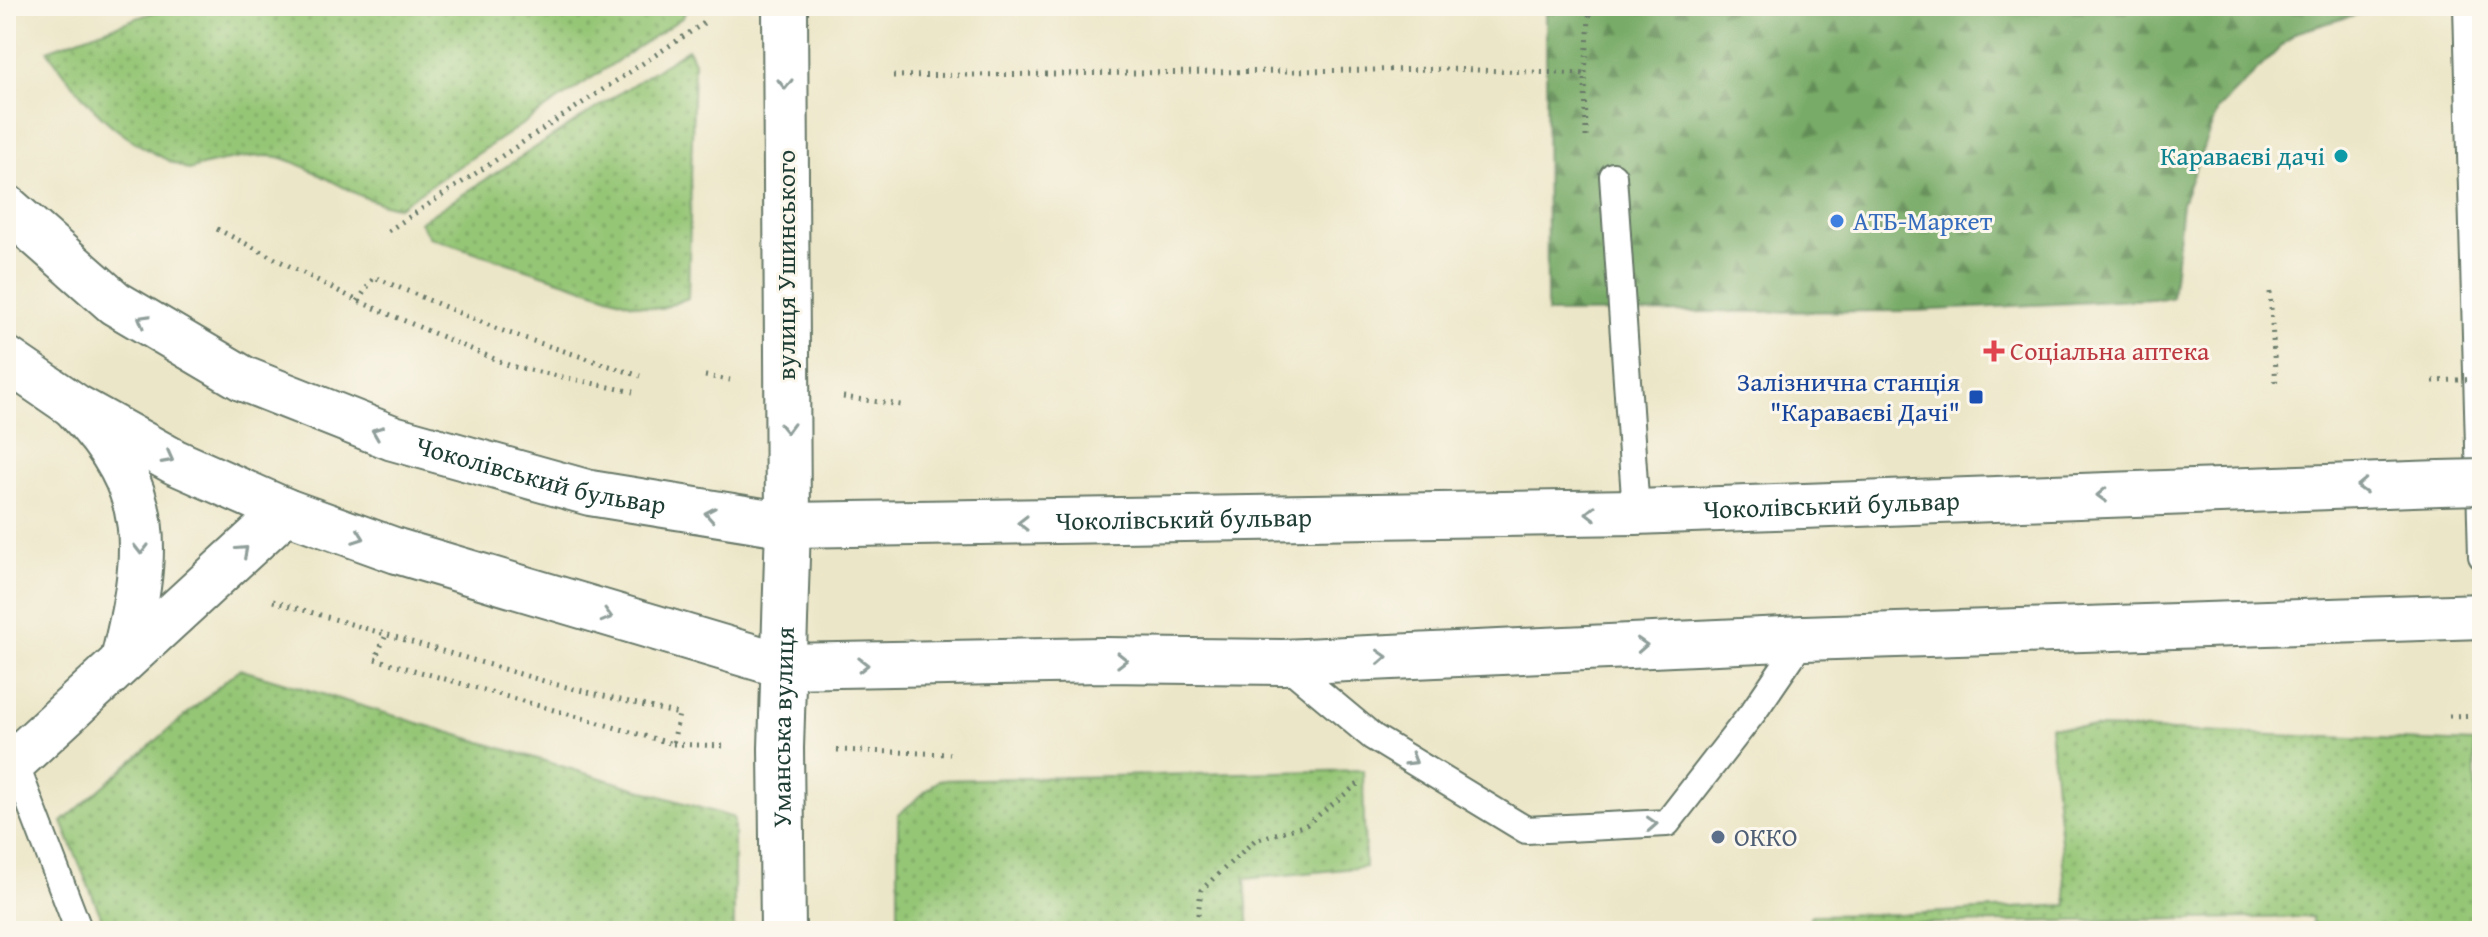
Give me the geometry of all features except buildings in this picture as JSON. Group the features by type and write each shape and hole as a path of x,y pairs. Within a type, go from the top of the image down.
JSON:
{"main road":[{"name":"вулиця Ушинського","path":"785,6 788,525"},
{"name":"Чоколівський бульвар","path":"6,207 115,303 244,379 393,438 590,493 788,525 1636,512 2461,482"},
{"path":"6,359 76,407 175,462 286,511 397,551 785,666 1103,660 1283,662 1804,638 2462,617"},
{"path":"76,407 100,432 126,471 141,513 136,606 123,660"},
{"path":"10,765 286,511"},
{"name":"Уманська вулиця","path":"783,931 781,748 788,525"}],"lane":[{"path":"2467,6 2482,556"},
{"path":"1613,176 1636,512"},
{"path":"1283,662 1373,737 1526,830 1667,823 1754,711 1804,638"},
{"path":"10,765 79,931"}],"path":[{"path":"388,231 704,23"},
{"path":"893,76 1449,69 1585,74"},
{"path":"217,229 358,301 511,366 633,392"},
{"path":"358,301 374,277 500,330 640,376"},
{"path":"2270,292 2276,386"},
{"path":"2433,381 2482,379"},
{"path":"271,600 579,690 679,714 673,744 375,659 386,635"},
{"path":"2449,716 2482,715"},
{"path":"1196,931 1201,890 1255,840 1306,825 1357,785 1374,764 1373,737"}],"green space":[{"path":"171,6 687,6 683,17 398,207 368,199 311,170 273,156 223,161 189,170 142,147 108,122 47,50"},
{"path":"1546,6 2384,6 2295,33 2218,109 2182,203 2172,298 1915,311 1547,313"},
{"path":"688,49 694,62 688,298 660,309 633,304 429,237 420,222"},
{"path":"239,669 734,818 734,931 107,931 62,822"},
{"path":"2050,726 2474,743 2480,931 2313,931 2312,917 1825,925 1822,931 1805,931 1811,915 1909,914 2067,905"},
{"path":"1363,770 1365,867 1245,879 1249,931 898,931 898,815 939,780"}],"place":[{"name":"Караваєві дачі","path":"2341,156"},
{"name":"АТБ-Маркет","path":"1837,221"},
{"name":"Соціальна аптека","path":"1994,351"},
{"name":"Залізнична станція \"Караваєві Дачі\"","path":"1976,397"},
{"name":"ОККО","path":"1718,837"}]}
